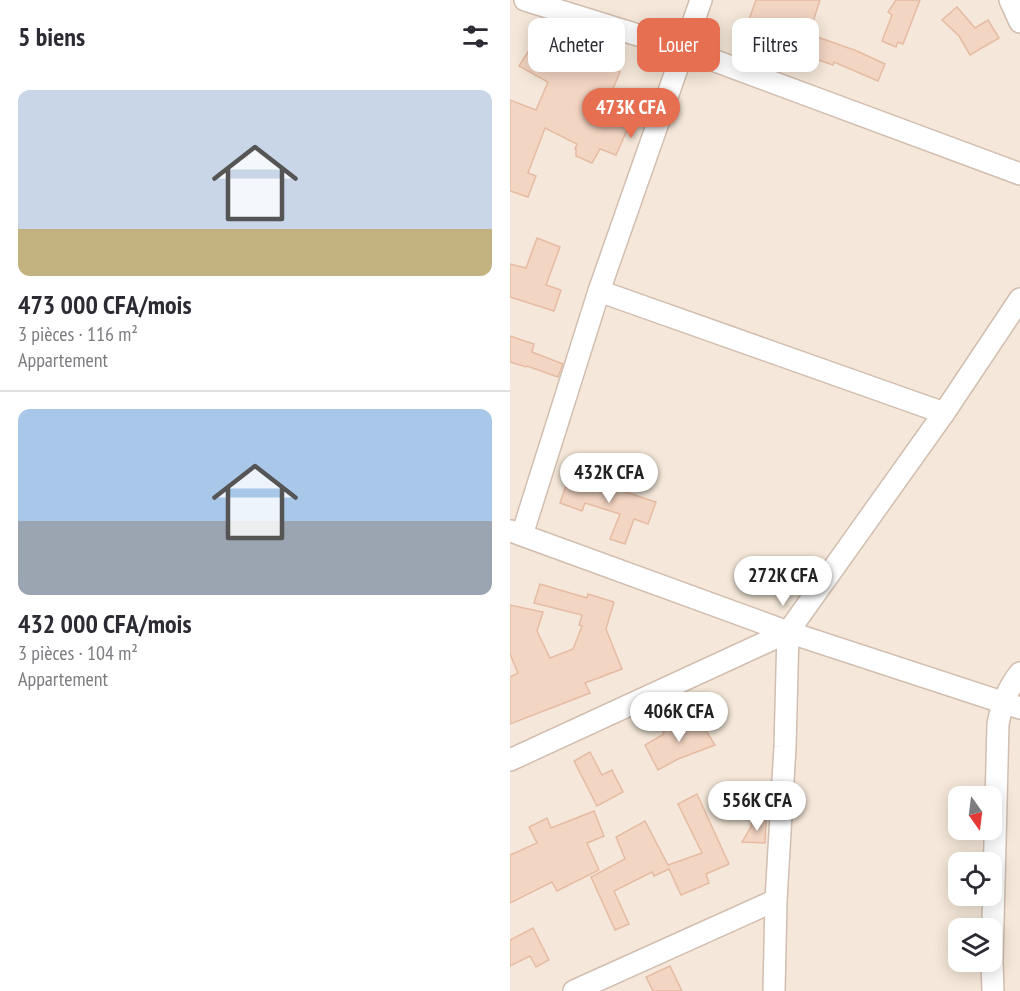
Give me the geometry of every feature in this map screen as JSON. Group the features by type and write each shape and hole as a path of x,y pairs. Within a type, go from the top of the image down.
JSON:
{"street":[{"path":"525,0 637,35"},
{"path":"694,18 701,0"},
{"path":"1010,0 1020,22"},
{"path":"720,63 1020,174"},
{"path":"675,72 516,533 789,632 1011,705"},
{"path":"599,291 944,413"},
{"path":"510,760 789,632 944,413 1020,299"},
{"path":"774,991 776,900 789,632"},
{"path":"993,991 998,724 1011,705 1009,687 1020,673"},
{"path":"574,991 776,900"}],"shaded area":[{"path":"510,0 1020,0 1020,991 510,991"}],"building":[{"path":"756,0 820,0 814,18 750,18"},
{"path":"896,0 920,0 903,44 898,42 896,47 882,41 892,15 888,12"},
{"path":"957,7 975,28 988,20 999,38 970,55 959,36 942,20"},
{"path":"819,38 885,64 878,81 834,62 833,65 819,60"},
{"path":"528,52 528,71 519,66"},
{"path":"530,72 620,72 605,108 632,119 616,155 600,149 592,163 576,156 577,144 545,128 528,173 536,176 528,197 510,191 510,100 536,110 548,82"},
{"path":"537,238 560,247 546,285 561,290 554,311 510,297 510,264 526,268"},
{"path":"510,336 534,344 532,352 563,364 558,377 510,362"},
{"path":"570,474 656,502 648,524 634,519 625,544 610,539 620,514 585,503 582,511 560,503"},
{"path":"540,584 587,598 588,594 614,602 606,629 622,669 585,683 590,693 510,724 510,677 518,673 510,654 510,605 543,612 537,631 550,658 573,649 582,626 579,625 582,615 534,603"},
{"path":"697,716 715,745 678,759 658,770 645,745 664,734 663,732"},
{"path":"590,752 602,775 612,770 623,792 597,806 574,761"},
{"path":"697,794 729,864 706,874 709,883 681,895 669,869 654,876 652,872 614,891 629,924 615,930 591,877 625,859 616,837 645,821 668,865 702,853 678,804"},
{"path":"594,811 604,836 587,843 599,870 557,891 552,882 510,903 510,855 537,843 529,827 547,818 551,828"},
{"path":"752,820 766,820 765,843 742,842 751,827"},
{"path":"533,928 549,960 536,967 530,956 510,966 510,940"},
{"path":"670,966 682,991 653,991 646,977"}]}
